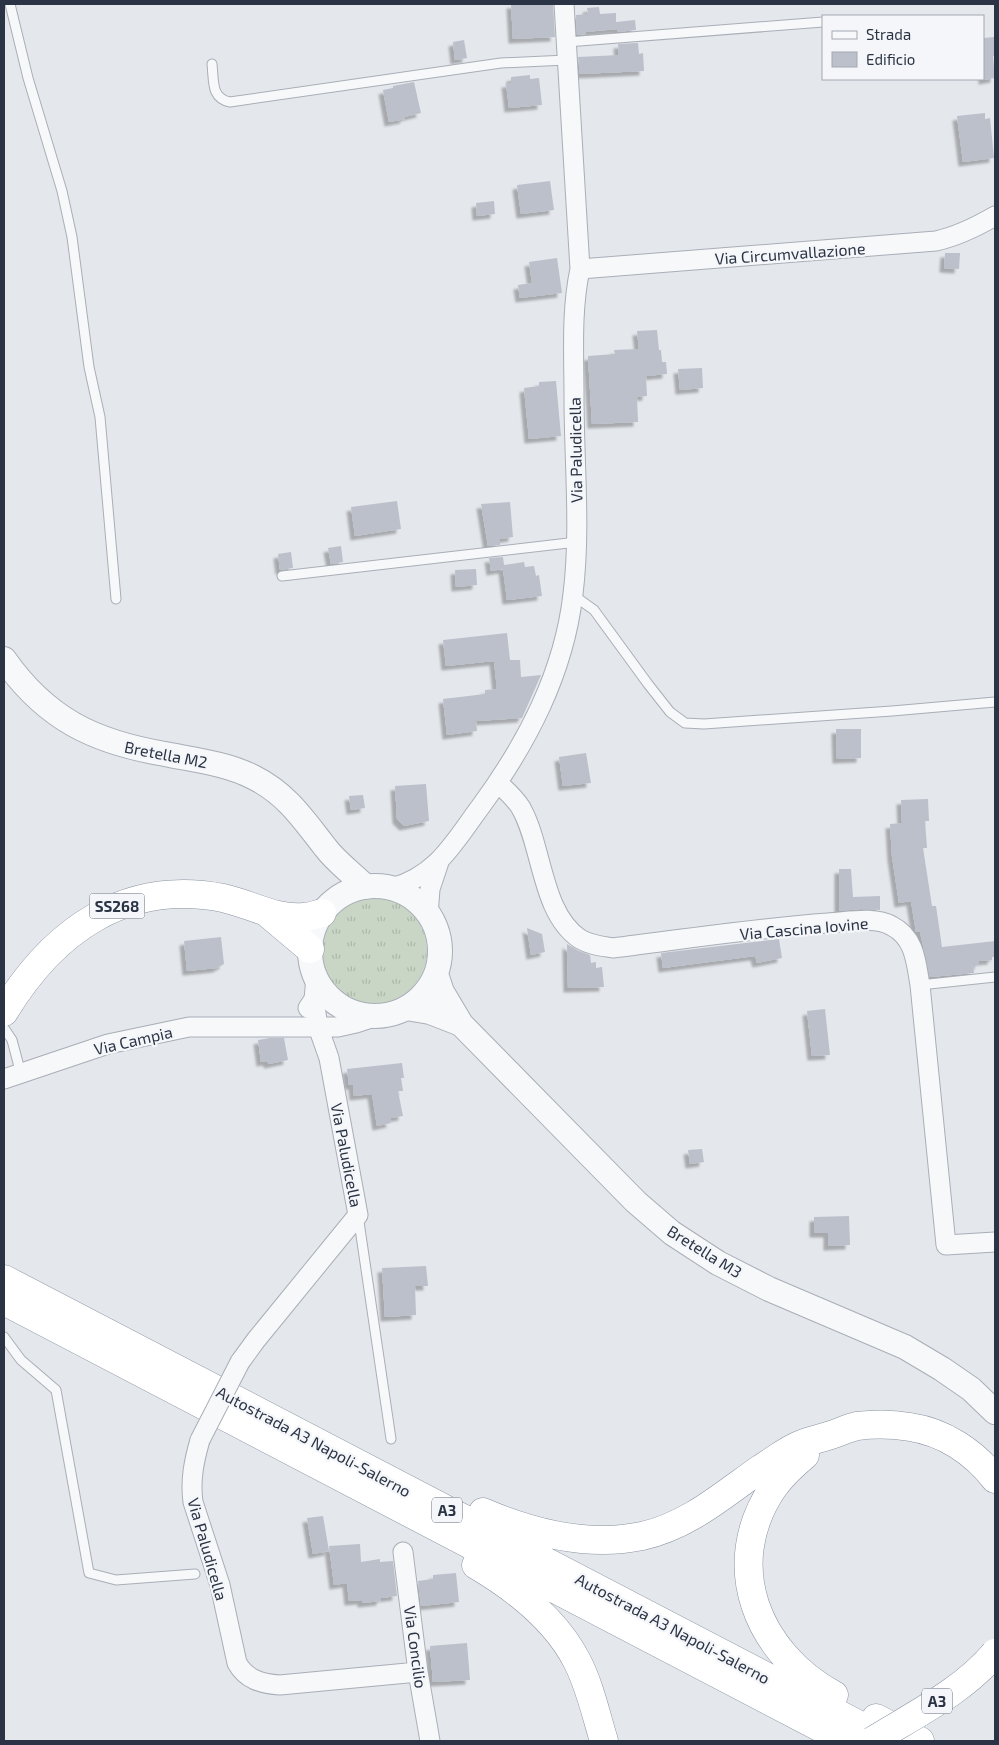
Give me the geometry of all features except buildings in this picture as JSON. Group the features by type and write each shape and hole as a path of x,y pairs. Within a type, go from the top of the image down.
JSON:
{"highway":[{"name":"SS268","path":"4,1012 32,971 52,949 95,917 118,906 146,898 195,894 230,900 290,917 306,917 327,908"},
{"name":"SS268","path":"265,911 310,949"},
{"name":"Autostrada A3 Napoli-Salerno","path":"4,1279 255,1421 846,1741"},
{"name":"Autostrada A3 Napoli-Salerno","path":"4,1301 255,1421 890,1741"},
{"name":"A3","path":"255,1421 330,1439 396,1468 507,1522 560,1536 589,1539 616,1539 642,1536 670,1526 700,1513 761,1469 801,1444 855,1426 890,1424 917,1428 936,1434 964,1448 987,1468 995,1478"},
{"name":"A3","path":"255,1421 311,1473 371,1509 460,1555 520,1595 545,1618 565,1641 577,1662 588,1688 604,1741"},
{"name":"A3","path":"830,1435 787,1471 773,1488 761,1509 753,1531 749,1555 750,1580 754,1604 763,1627 797,1670 826,1690 920,1741"},
{"name":"A3","path":"872,1741 956,1689 982,1669 995,1653"}],"street":[{"name":"Via Paludicella","path":"392,888 407,884 421,877 439,862 498,783 518,751 545,699 562,651 573,595 577,542 574,332 577,282 580,269 564,4"},
{"name":"Via Circumvallazione","path":"580,269 936,241 954,237 995,216"},
{"name":"Bretella M2","path":"4,659 15,675 39,701 87,732 118,745 228,767 253,777 276,791 310,825 326,849 366,887"},
{"name":"Via Cascina Iovine","path":"498,783 511,795 521,809 533,837 546,885 558,916 569,929 593,945 613,948 795,925 858,921 875,921 891,925 906,936 914,952 920,985 946,1244 995,1242"},
{"name":"Bretella M2","path":"326,849 331,880 327,908"},
{"name":"Via Paludicella","path":"428,915 430,889 439,862"},
{"path":"366,887 392,888 415,900 428,915 437,931 440,944 440,959 436,974 429,987 419,999 406,1008 392,1014 338,1027 266,1026 300,1015 308,1008 315,989 310,949 316,924 327,908 342,895 366,887"},
{"name":"Bretella M3","path":"436,974 442,992 461,1024 636,1202 672,1233 718,1263 769,1289 905,1347 971,1389 995,1412"},
{"name":"Via Paludicella","path":"315,989 318,1027 329,1058 358,1215 240,1362 200,1440 192,1472 193,1502 220,1585 237,1662 242,1672 252,1679 265,1684 280,1685 418,1672"},
{"path":"315,989 324,991 335,1002 367,1019"},
{"name":"Bretella M3","path":"406,1008 430,1012 461,1024"},
{"path":"329,1058 333,1040 337,1035 367,1019"},
{"name":"Via Campia","path":"12,1077 108,1044 189,1027 266,1026"},
{"name":"Via Concilio","path":"403,1552 418,1672 430,1741"}],"lane":[{"path":"10,4 28,78 59,182 72,237 88,367 100,417 116,599"},
{"path":"212,64 216,94 222,100 230,102 500,63 567,51 822,22"},
{"path":"282,576 577,542"},
{"path":"573,595 594,610 653,691 670,712 685,723 704,724 995,702"},
{"path":"920,985 995,977"},
{"path":"4,1028 12,1040 12,1077"},
{"path":"358,1215 391,1440"},
{"path":"4,1337 21,1360 56,1390 89,1573 116,1580 195,1574"}],"green space":[{"path":"374,898 394,902 412,913 423,931 427,951 423,971 412,989 394,1000 374,1004 354,1000 336,989 325,971 321,951 325,931 336,913 354,902"}]}
